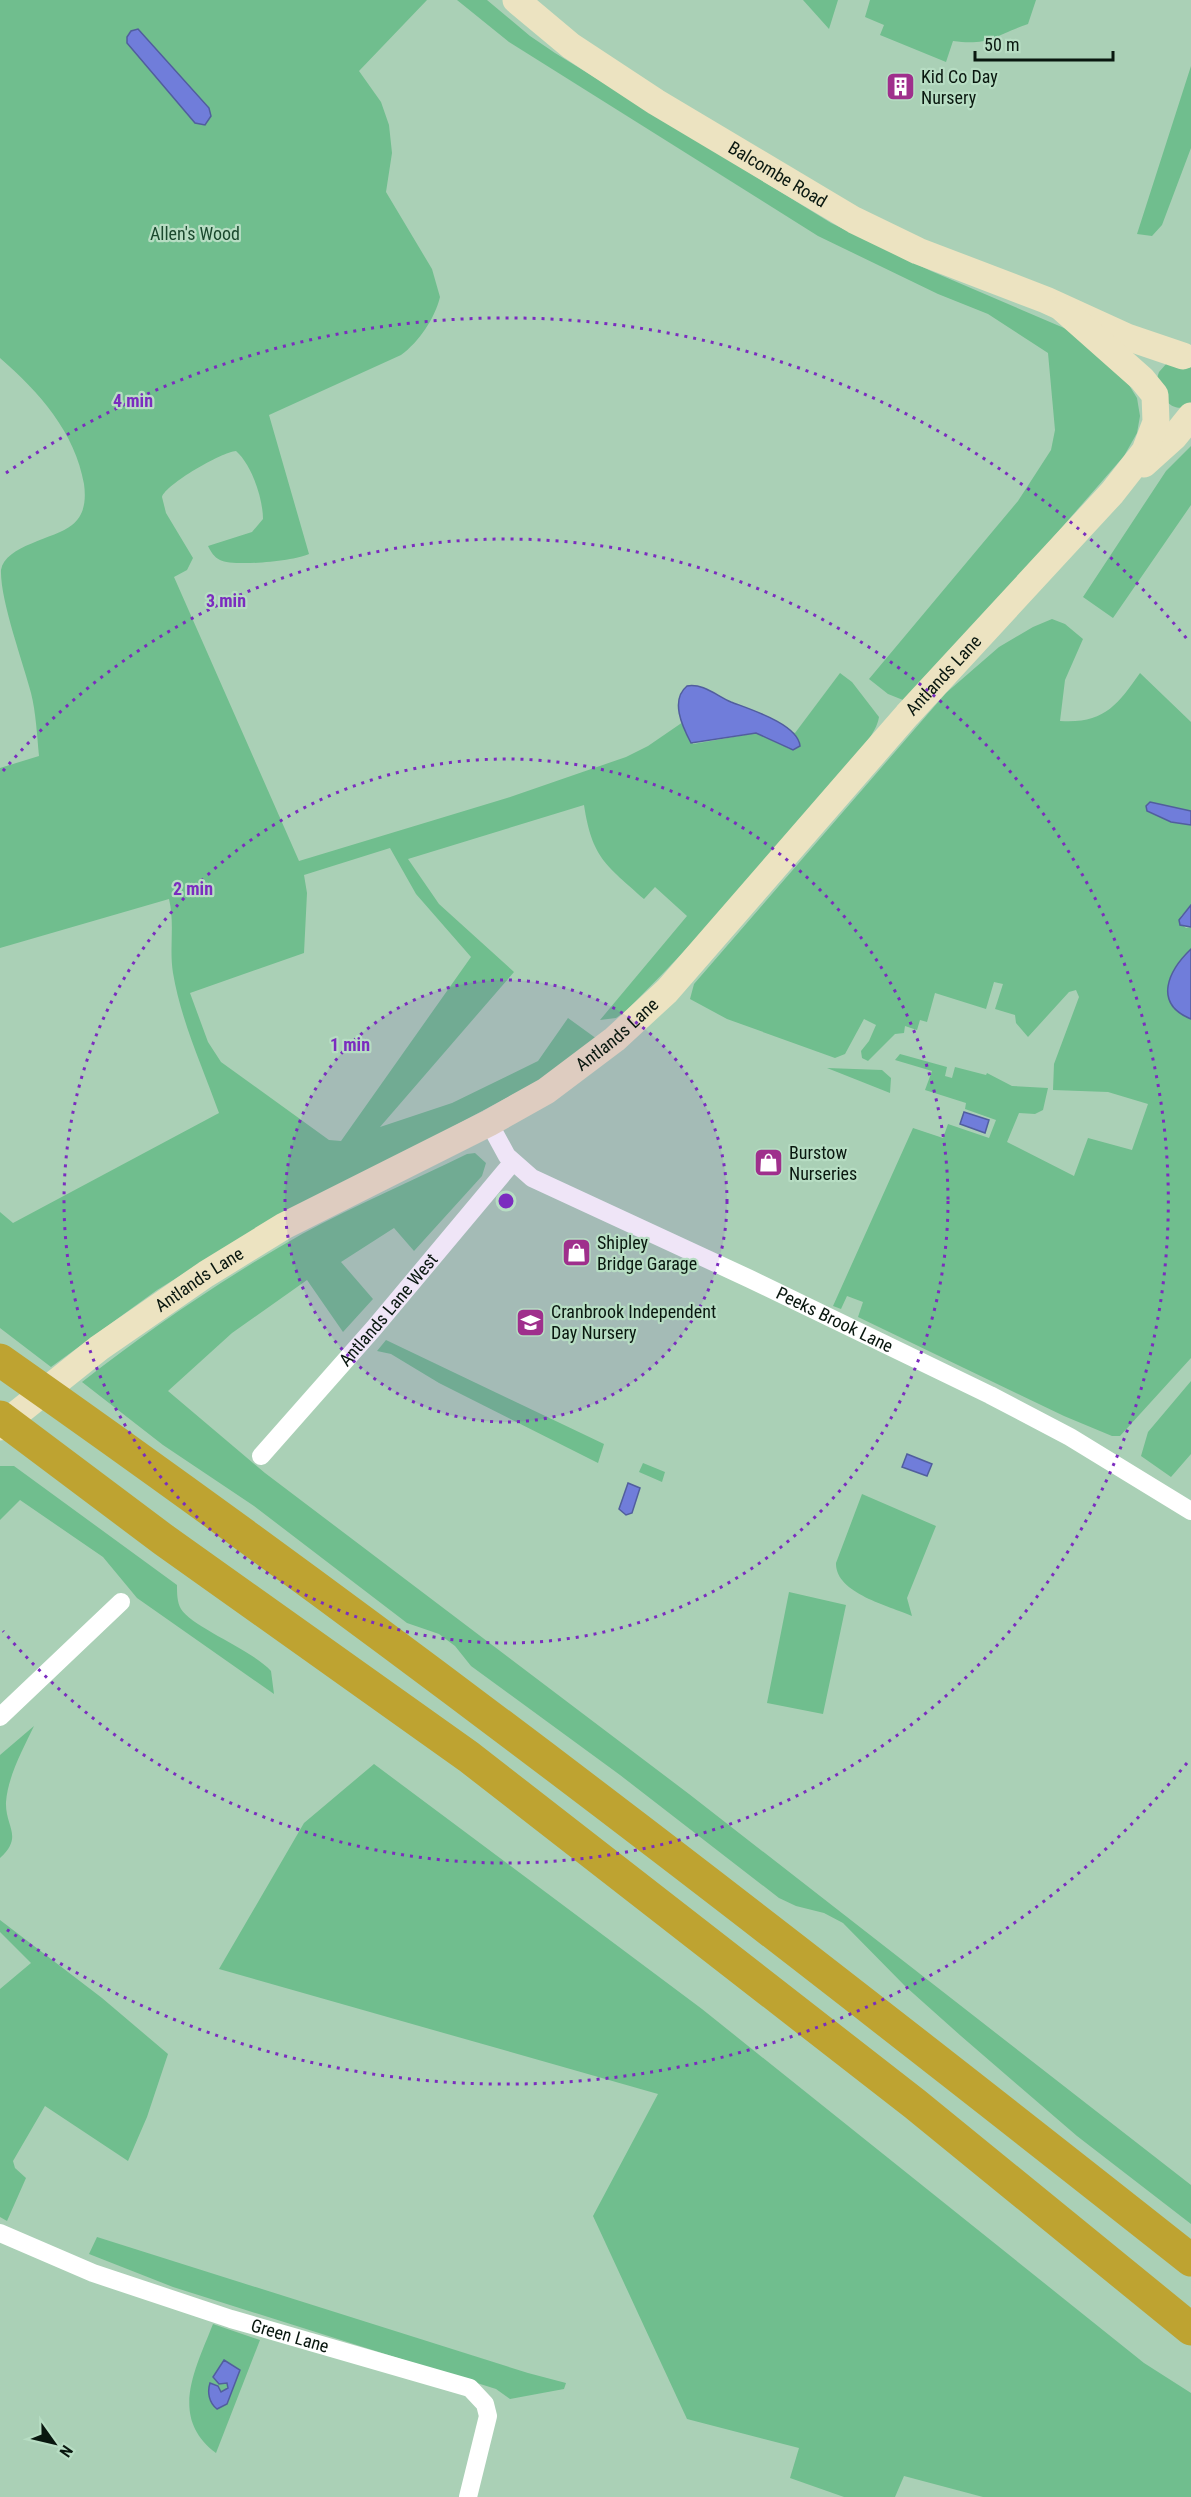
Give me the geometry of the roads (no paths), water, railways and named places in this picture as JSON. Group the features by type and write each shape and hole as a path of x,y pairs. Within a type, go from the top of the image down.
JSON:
{"highway":[{"path":"0,1360 192,1494 440,1678 849,1990 1191,2260"},
{"path":"0,1417 174,1547 469,1757 915,2104 1191,2329"}],"main road":[{"name":"Balcombe Road","path":"516,0 571,46 616,76 819,201 918,251 1063,309 1150,347 1187,357"},
{"name":"Balcombe Road","path":"1063,309 1142,379 1161,405 1171,411 1191,411"},
{"name":"Antlands Lane","path":"0,1427 69,1370 128,1328 284,1226 489,1123 563,1080 615,1039 667,991 907,715 1112,493 1142,457 1152,437 1156,422 1152,382 1158,368 1170,358 1187,357"},
{"name":"Antlands Lane","path":"1112,493 1170,441 1191,416"}],"street":[{"name":"Peeks Brook Lane","path":"489,1123 499,1146 512,1163 545,1184 990,1395 1070,1437 1191,1511"},
{"name":"Antlands Lane West","path":"261,1456 374,1328 512,1163"},
{"path":"0,1717 121,1602"},
{"name":"Green Lane","path":"0,2233 93,2273 220,2315 470,2388 486,2404 488,2416 468,2497"}],"water":[{"path":"138,29 209,108 211,116 205,125 195,123 127,43 127,37 131,31"},
{"path":"687,686 699,686 771,718 791,731 800,746 793,750 756,733 691,743 681,721 678,706 679,698"},
{"path":"1150,802 1191,811 1191,825 1171,822 1147,811 1146,806"},
{"path":"1191,905 1191,927 1180,925 1179,920"},
{"path":"1191,949 1191,1019 1171,1004 1168,986 1176,967"},
{"path":"964,1112 989,1120 985,1133 960,1124"},
{"path":"907,1454 932,1464 927,1476 902,1467"},
{"path":"628,1483 640,1488 632,1513 626,1515 619,1509"},
{"path":"224,2360 240,2370 227,2404 217,2409 210,2401 209,2386 210,2383 218,2386 221,2392 228,2388 227,2383 219,2384 213,2377"}],"place":[{"name":"Kid Co Day Nursery","path":"900,87"},
{"name":"Burstow Nurseries","path":"768,1163"},
{"name":"Shipley Bridge Garage","path":"576,1253"},
{"name":"Cranbrook Independent Day Nursery","path":"530,1322"}],"park label":[{"name":"Allen's Wood","path":"195,234"}]}
